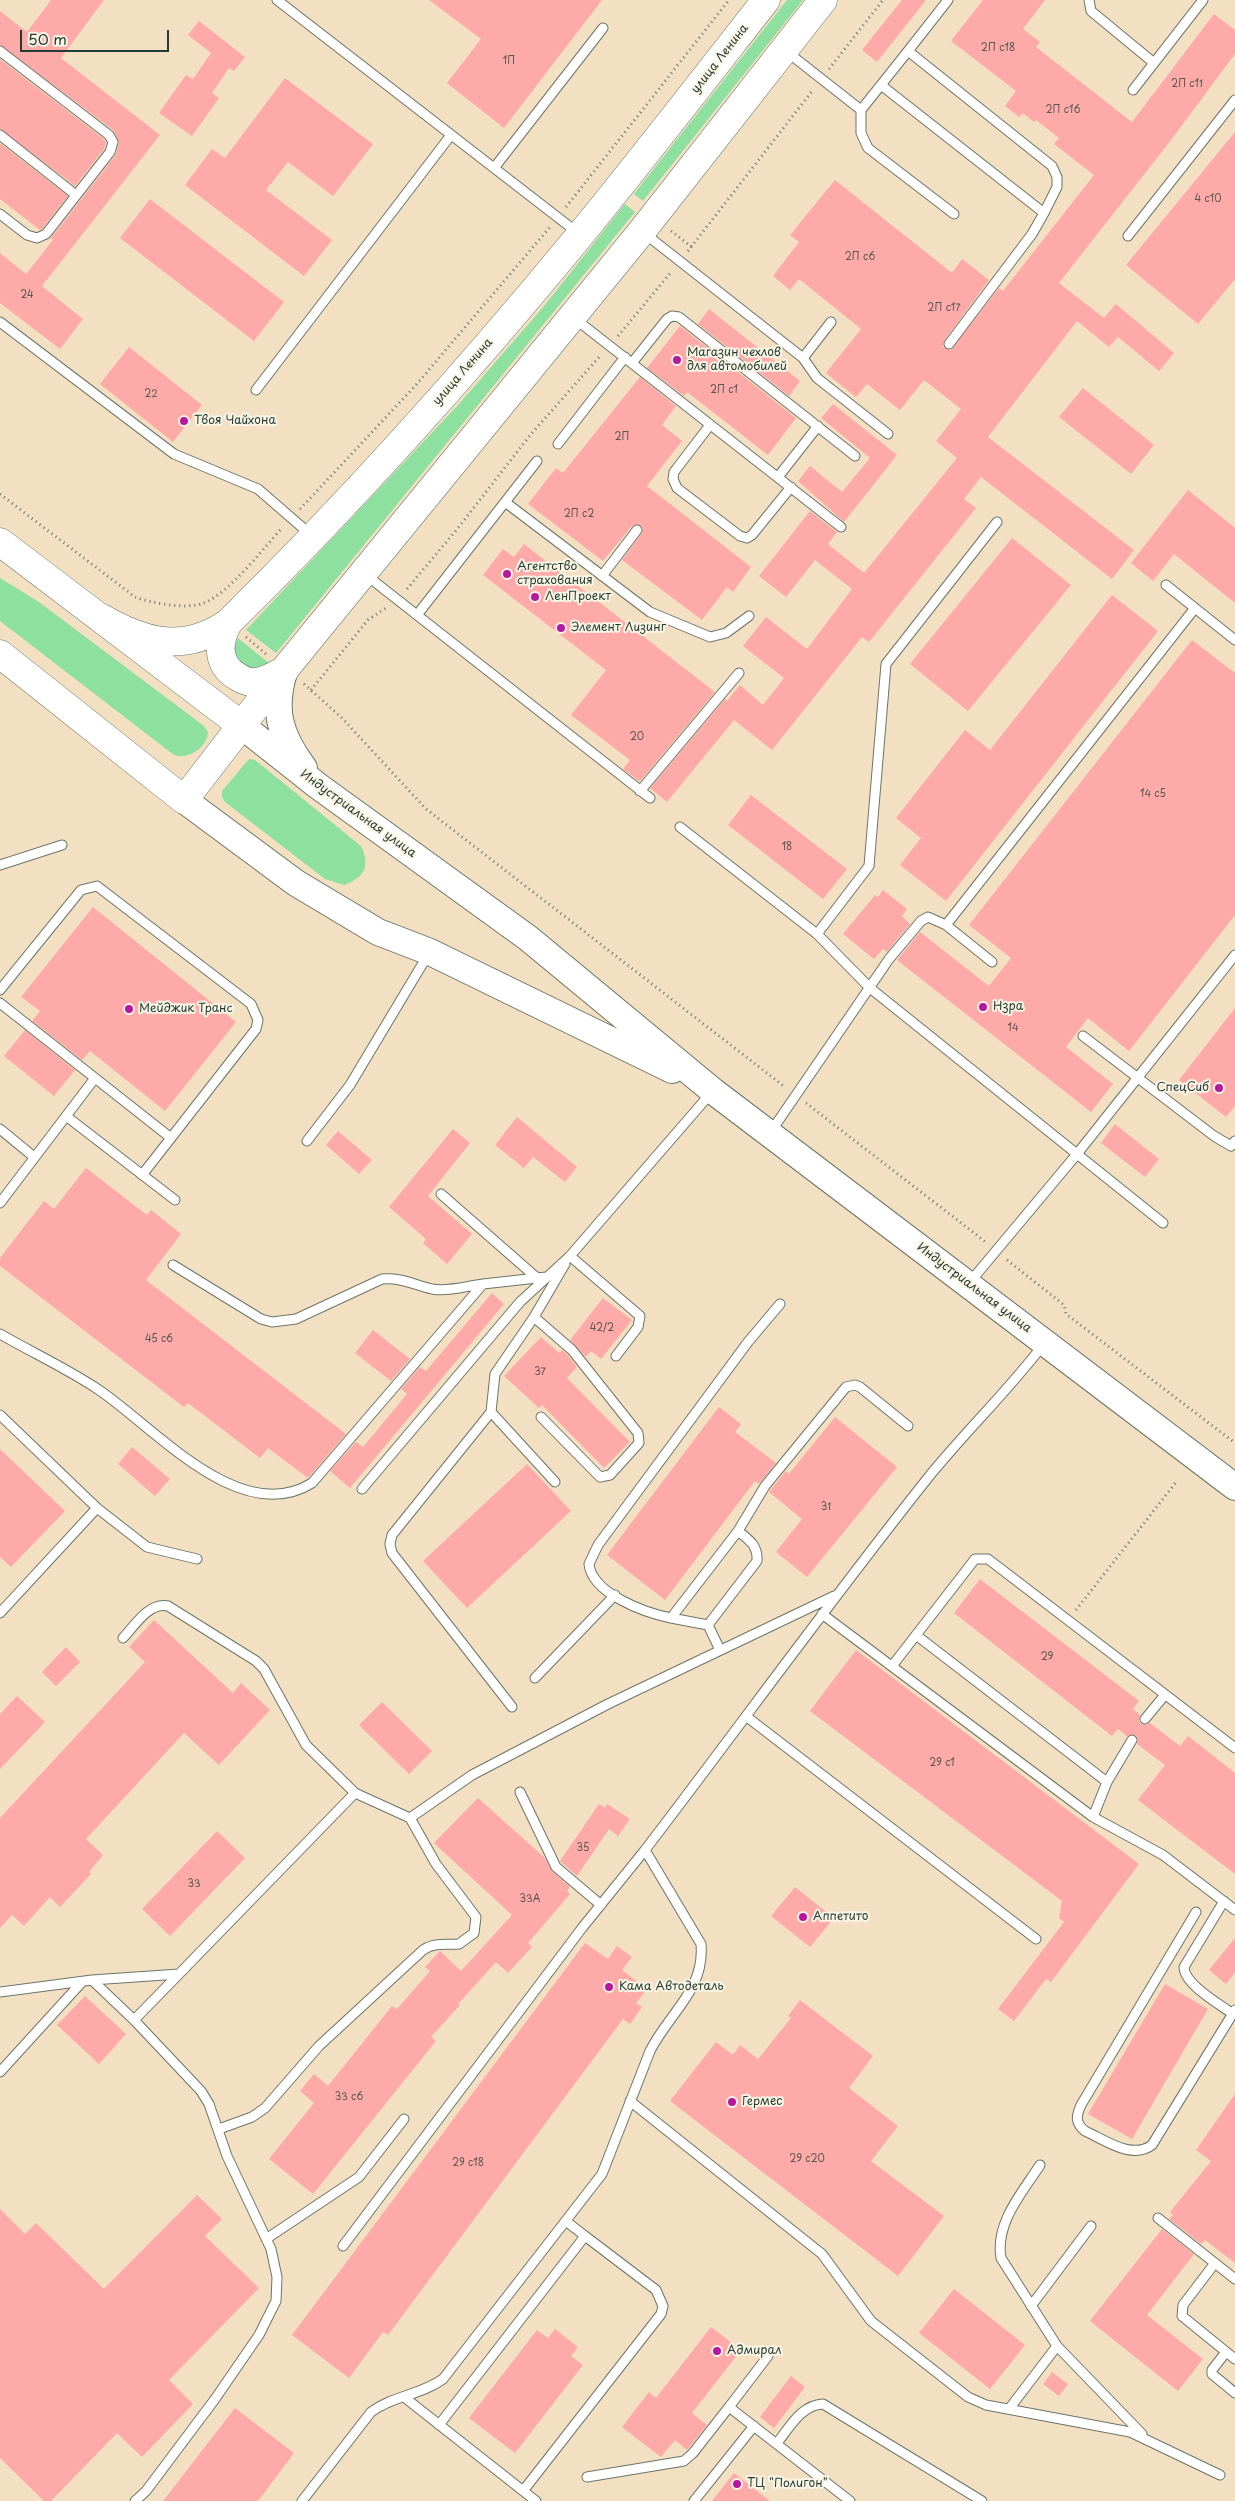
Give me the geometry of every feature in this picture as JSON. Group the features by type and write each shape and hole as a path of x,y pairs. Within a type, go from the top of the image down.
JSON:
{"main road":[{"path":"184,800 286,669 642,231 823,0"},
{"name":"улица Ленина","path":"102,618 136,635 150,639 176,642 199,639 228,623 405,439 580,235 760,4"},
{"name":"Индустриальная улица","path":"0,542 102,618 318,786 528,938 713,1091 1235,1487"},
{"path":"228,623 222,634 221,658 226,668 235,676 246,681 257,682 286,669"},
{"name":"Индустриальная улица","path":"0,654 184,800 296,883 378,932 430,952 713,1091"},
{"path":"286,669 278,699 281,726 296,757 318,786"}],"lane":[{"path":"277,0 580,235"},
{"path":"948,0 861,110 861,134 868,148 954,214"},
{"path":"1089,0 1092,11 1154,63"},
{"path":"1133,90 1203,0"},
{"path":"494,168 603,28"},
{"path":"784,50 861,110"},
{"path":"0,51 108,135 113,142 110,152 46,234 37,238 27,235 0,214"},
{"path":"908,51 1052,166 1057,176 1057,187 1032,234 950,344"},
{"path":"882,85 1044,213"},
{"path":"1128,236 1235,100"},
{"path":"0,135 76,195"},
{"path":"256,390 451,135"},
{"path":"642,231 803,358 817,378 888,434"},
{"path":"572,316 841,527"},
{"path":"632,364 667,319 672,316 679,318 855,456"},
{"path":"0,322 174,454 258,489 312,537"},
{"path":"803,358 831,322"},
{"path":"558,444 624,357"},
{"path":"710,425 674,472 673,480 676,488 740,536 747,538 752,535 791,488"},
{"path":"778,477 818,426"},
{"path":"417,615 537,461"},
{"path":"505,502 650,612 710,637 726,633 748,616"},
{"path":"817,934 869,866 886,664 997,522"},
{"path":"602,576 637,530"},
{"path":"364,573 650,798"},
{"path":"1166,585 1235,640"},
{"path":"946,925 1195,608"},
{"path":"640,791 739,672"},
{"path":"680,827 817,934 870,988 1163,1223"},
{"path":"0,865 62,845"},
{"path":"0,990 81,890 97,886 251,1004 258,1020 256,1029 142,1175"},
{"path":"769,1134 870,988 921,920 928,917 946,925 992,962"},
{"path":"307,1141 350,1085 430,952"},
{"path":"969,1284 1077,1154 1235,955"},
{"path":"0,1003 171,1138"},
{"path":"1083,1036 1214,1136 1234,1145"},
{"path":"0,1203 95,1078"},
{"path":"512,1707 392,1553 390,1544 392,1535 491,1412 495,1374 534,1317 570,1256 713,1091"},
{"path":"66,1116 175,1200"},
{"path":"0,1129 34,1158"},
{"path":"442,1194 542,1278"},
{"path":"362,1489 520,1302 542,1278 570,1256"},
{"path":"570,1256 640,1316 638,1327 616,1356"},
{"path":"173,1265 261,1319 272,1322 296,1319 382,1279 393,1278 439,1289 542,1278"},
{"path":"0,1334 98,1389 179,1453 216,1478 253,1493 288,1493 301,1490 312,1483 483,1284"},
{"path":"708,1625 648,1613 615,1595 594,1579 589,1564 592,1554 742,1350 780,1304"},
{"path":"534,1317 580,1358 638,1433 639,1443 610,1475 600,1476 541,1417"},
{"path":"343,2246 600,1905 645,1850 747,1717 837,1594 929,1477 1017,1380 1045,1342"},
{"path":"671,1618 738,1531 765,1486 846,1387 855,1385 860,1387 908,1426"},
{"path":"491,1412 555,1482"},
{"path":"0,1415 98,1508 136,1540 147,1547 197,1559"},
{"path":"0,1613 98,1508"},
{"path":"708,1625 757,1560 758,1552 754,1544 738,1531"},
{"path":"892,1666 975,1559 988,1559 1164,1696 1235,1748"},
{"path":"410,1818 472,1775 608,1704 837,1594"},
{"path":"535,1678 615,1595"},
{"path":"123,1638 152,1607 160,1604 168,1606 256,1661 270,1677 306,1745 355,1793 410,1818 436,1864 476,1917 474,1933 459,1944 440,1943 431,1945 423,1950 319,2046 265,2108 252,2117 219,2129"},
{"path":"822,1614 1092,1817 1163,1855 1235,1910"},
{"path":"708,1625 720,1650"},
{"path":"916,1635 1107,1782"},
{"path":"1145,1719 1164,1696"},
{"path":"747,1717 1036,1939"},
{"path":"1092,1817 1107,1782 1132,1740"},
{"path":"520,1792 556,1867 600,1905"},
{"path":"134,2020 355,1793"},
{"path":"302,2501 371,2412 381,2405 432,2388 443,2379 567,2222 602,2174 653,2045 690,1993 703,1961 701,1944 645,1850"},
{"path":"1196,1912 1081,2105 1076,2119 1079,2126 1085,2131 1131,2151 1145,2150 1152,2145 1234,2012 1191,1983 1184,1974 1184,1967 1224,1901"},
{"path":"0,1992 92,1980 179,1974"},
{"path":"92,1980 134,2020 201,2091 210,2104 228,2156 266,2239 277,2277 276,2301 259,2335 215,2399 146,2491 135,2501"},
{"path":"0,2072 82,1982"},
{"path":"630,2101 822,2254 881,2331 968,2397 986,2405 1108,2426 1145,2438 1220,2474"},
{"path":"266,2239 359,2177 404,2119"},
{"path":"1040,2165 1006,2219 1001,2231 1000,2258 1058,2346 1145,2438"},
{"path":"1158,2218 1235,2279"},
{"path":"523,2491 661,2314 663,2306 656,2290 567,2222"},
{"path":"1031,2306 1090,2226"},
{"path":"439,2425 585,2236"},
{"path":"1215,2263 1183,2305 1181,2311 1186,2321 1235,2359"},
{"path":"1010,2409 1058,2346"},
{"path":"1226,2352 1212,2370 1212,2374 1235,2394"},
{"path":"587,2477 684,2461 693,2454 768,2356"},
{"path":"404,2397 536,2500"},
{"path":"777,2444 800,2414 811,2405 823,2404 982,2501"},
{"path":"729,2407 850,2501"},
{"path":"694,2501 754,2426"}],"path":[{"path":"0,494 135,596 155,603 198,606 205,603 224,590 416,385 558,217 730,0"},
{"path":"205,603 286,669 342,718 426,809 1064,1304 1066,1314 1235,1443"},
{"path":"1068,1621 1177,1481"}],"green space":[{"path":"787,0 803,0 643,201 634,194"},
{"path":"625,204 635,212 276,653 246,630 459,404 545,305"},
{"path":"0,578 39,602 204,726 208,732 207,738 200,748 185,756 174,755 0,621"},
{"path":"238,638 269,663 255,668 239,663 233,650"},
{"path":"249,759 255,760 361,846 365,865 361,875 344,885 325,879 225,802 222,797 222,791"}],"building":[{"path":"51,0 104,0 61,58 160,135 42,286 83,319 60,349 0,303 0,253 26,274 53,240 51,238 115,156 119,142 113,130 0,45 0,11 27,32"},
{"path":"429,0 602,0 504,128 447,83 481,39"},
{"path":"902,0 926,0 877,62 862,50"},
{"path":"983,0 1045,0 1023,29 1040,42 1036,47 1132,122 1214,14 1235,30 1235,54 1171,140 1059,283 1104,318 1116,304 1174,353 1159,371 1118,337 1109,347 1077,321 988,437 1134,550 1112,579 981,477 964,499 976,508 869,642 862,637 772,750 734,720 667,802 650,788 725,699 727,701 740,685 763,705 784,678 743,646 766,617 807,649 852,589 815,560 786,597 759,576 810,511 837,532 828,544 864,573 957,458 936,441 961,409 924,380 900,410 867,384 856,397 826,373 861,329 799,279 790,290 773,276 799,242 790,235 835,180 952,273 962,259 989,280 944,341 943,347 951,350 999,288 1003,291 1094,175 1054,144 1059,138 1036,120 1034,122 1023,113 1019,117 1005,106 1016,91 951,41"},
{"path":"199,21 245,57 234,71 229,68 212,93 219,98 192,136 159,113 186,75 193,79 211,53 188,35"},
{"path":"0,59 104,139 106,143 104,149 75,186 0,129"},
{"path":"285,78 373,144 333,196 288,162 266,190 332,240 304,276 185,185 212,149 225,158"},
{"path":"1235,132 1235,279 1198,324 1126,265"},
{"path":"0,143 68,196 40,230 0,199"},
{"path":"150,199 284,302 254,341 120,238"},
{"path":"709,309 800,381 789,396 698,324"},
{"path":"680,326 796,418 768,455 687,392 684,396 647,368"},
{"path":"129,347 202,405 173,442 100,384"},
{"path":"640,377 676,406 662,425 682,441 647,486 751,567 733,592 727,587 702,620 622,560 642,533 643,528 640,525 632,526 603,561 528,504 556,468 563,473"},
{"path":"1083,388 1154,445 1131,474 1059,417"},
{"path":"833,404 897,455 844,522 798,481 810,466 842,492 870,458 821,418"},
{"path":"1188,490 1235,528 1235,603 1174,554 1153,581 1131,563"},
{"path":"1012,538 1071,585 968,711 910,664"},
{"path":"524,544 715,692 639,781 623,769 630,760 571,715 606,670 483,575 503,549 514,557"},
{"path":"1112,595 1158,631 946,901 900,865 921,838 896,818 965,730 990,750"},
{"path":"1192,640 1235,673 1235,915 1129,1051 1088,1018 1066,1047 1113,1084 1091,1112 897,960 920,932 989,986 1011,958 969,925"},
{"path":"751,795 847,869 823,899 728,825"},
{"path":"883,890 907,909 902,916 910,924 887,952 883,949 874,959 843,934 875,895 878,897"},
{"name":"Мейджик Транс","path":"93,907 236,1022 165,1111 90,1051 82,1060 32,1021 40,1011 21,997"},
{"path":"1235,1008 1235,1106 1226,1117 1179,1080"},
{"path":"25,1030 75,1070 54,1096 4,1056"},
{"path":"517,1117 577,1167 565,1182 533,1157 524,1168 495,1145"},
{"path":"1115,1124 1159,1159 1145,1177 1101,1143"},
{"path":"453,1129 470,1143 428,1196 472,1234 447,1264 423,1243 426,1239 389,1207"},
{"path":"338,1131 372,1160 359,1174 326,1145"},
{"path":"86,1168 147,1215 151,1210 181,1234 146,1280 346,1434 308,1478 268,1448 260,1458 188,1403 184,1407 0,1266 0,1258 44,1201 54,1209"},
{"path":"492,1293 504,1304 350,1488 330,1471 356,1442 363,1447 407,1394 401,1389 420,1367 426,1371"},
{"path":"603,1298 632,1320 601,1359 591,1351 586,1357 570,1340"},
{"path":"373,1330 410,1359 391,1381 355,1353"},
{"path":"541,1337 559,1353 562,1350 567,1354 577,1367 567,1378 630,1442 604,1468 542,1405 539,1408 504,1376"},
{"path":"719,1407 741,1424 735,1432 776,1463 759,1484 755,1481 665,1600 607,1555"},
{"path":"835,1417 897,1467 807,1577 776,1552 802,1519 769,1492 786,1471 789,1474"},
{"path":"132,1447 170,1479 155,1496 118,1464"},
{"path":"0,1449 65,1511 11,1567 0,1557"},
{"path":"527,1464 571,1511 467,1608 423,1561"},
{"path":"980,1579 1139,1701 1133,1709 1140,1715 1139,1721 1141,1724 1147,1725 1150,1723 1180,1746 1188,1736 1235,1773 1235,1874 1138,1800 1165,1765 1137,1744 1136,1735 1127,1736 1118,1729 1112,1736 954,1613"},
{"path":"154,1620 233,1693 241,1683 270,1710 219,1765 184,1733 86,1839 103,1855 89,1872 91,1874 60,1907 50,1897 24,1926 12,1915 0,1928 0,1818 145,1662 129,1647"},
{"path":"66,1647 80,1662 56,1686 42,1672"},
{"path":"856,1650 1139,1864 1051,1982 1046,1979 1014,2021 998,2009 1064,1922 1059,1918 1062,1901 810,1711"},
{"path":"17,1696 45,1722 0,1769 0,1714"},
{"path":"382,1702 432,1751 409,1774 359,1725"},
{"path":"478,1798 545,1858 552,1871 570,1887 567,1891 570,1894 528,1943 532,1947 508,1973 496,1962 458,2004 460,2005 431,2037 436,2041 313,2194 269,2159 314,2103 300,2091 314,2074 328,2086 392,2006 397,2009 430,1971 425,1967 440,1951 461,1971 512,1915 434,1843"},
{"path":"599,1804 605,1808 607,1804 630,1819 618,1836 609,1829 577,1876 560,1861"},
{"path":"217,1831 245,1858 170,1936 142,1909"},
{"path":"795,1887 834,1918 810,1947 771,1916"},
{"path":"1235,1938 1235,1973 1226,1984 1209,1970"},
{"path":"585,1943 608,1959 617,1946 632,1957 622,1970 647,1989 636,2003 642,2007 630,2024 623,2019 388,2335 383,2332 349,2378 292,2335"},
{"path":"1165,1984 1208,2009 1132,2139 1088,2114"},
{"path":"85,1996 126,2034 99,2064 57,2025"},
{"path":"800,2000 873,2056 849,2088 898,2126 871,2161 944,2216 898,2276 670,2101 716,2042 733,2055 740,2045 758,2059 791,2018 788,2016"},
{"path":"1235,2094 1235,2263 1205,2240 1201,2244 1169,2219 1173,2215 1170,2212 1211,2161 1196,2150"},
{"path":"197,2195 222,2219 205,2236 259,2288 169,2380 193,2404 142,2457 117,2433 51,2501 44,2501 0,2458 0,2209 25,2234 36,2223 104,2289"},
{"path":"1162,2229 1194,2254 1147,2315 1203,2359 1178,2391 1090,2321"},
{"path":"954,2289 1025,2345 990,2389 919,2333"},
{"path":"711,2327 741,2350 692,2413 707,2425 687,2450 675,2440 661,2457 622,2427 649,2392 656,2398"},
{"path":"555,2329 578,2347 571,2356 583,2365 515,2453 469,2418 537,2330 548,2338"},
{"path":"1052,2372 1068,2384 1059,2396 1043,2384"},
{"path":"791,2376 805,2387 774,2428 760,2417"},
{"path":"235,2408 294,2453 258,2501 163,2501"},
{"name":"ТЦ \"Полигон\"","path":"734,2473 770,2501 712,2501"}],"place":[{"name":"Магазин чехлов для автомобилей","path":"677,360"},
{"name":"Твоя Чайхона","path":"184,421"},
{"name":"Агентство страхования","path":"507,574"},
{"name":"ЛенПроект","path":"535,597"},
{"name":"Элемент Лизинг","path":"561,628"},
{"name":"Нзра","path":"983,1007"},
{"name":"Мейджик Транс","path":"129,1009"},
{"name":"СпецСиб","path":"1219,1088"},
{"name":"Аппетито","path":"803,1917"},
{"name":"Кама Автодеталь","path":"609,1987"},
{"name":"Гермес","path":"732,2102"},
{"name":"Адмирал","path":"717,2351"},
{"name":"ТЦ \"Полигон\"","path":"737,2484"}]}
